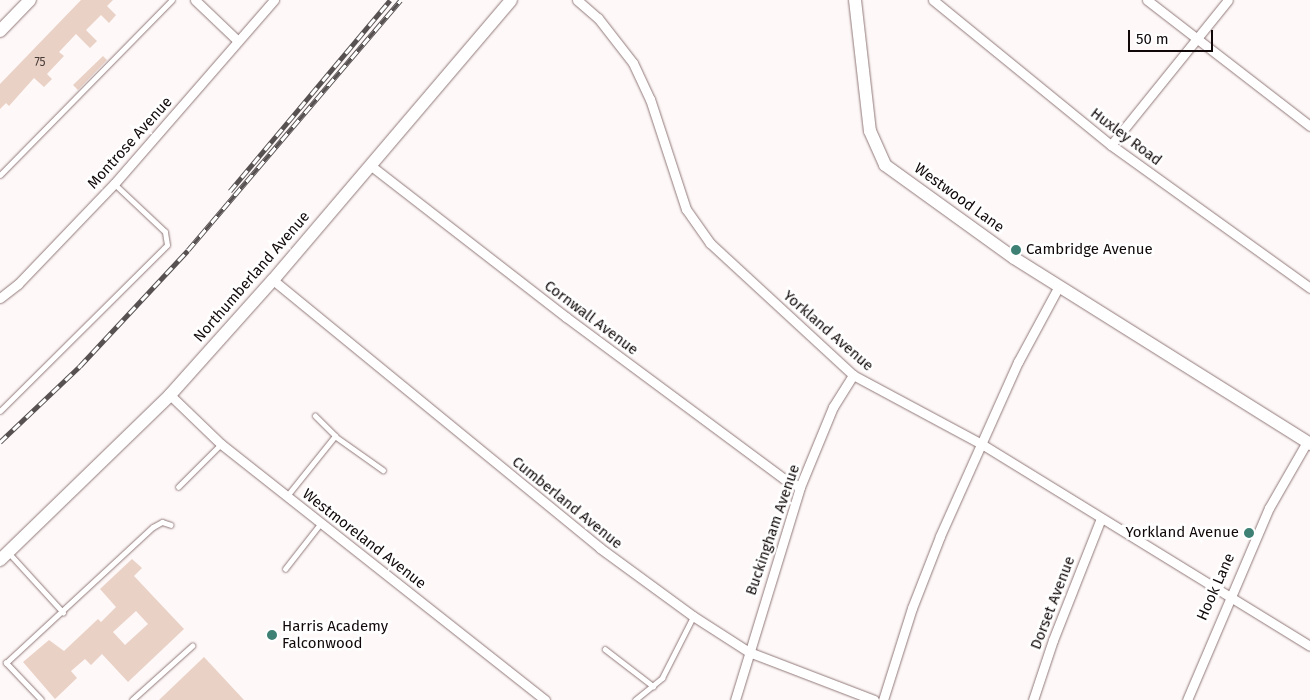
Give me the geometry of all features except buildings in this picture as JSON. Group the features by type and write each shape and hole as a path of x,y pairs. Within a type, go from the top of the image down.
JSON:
{"street":[{"path":"0,31 30,0"},
{"path":"195,0 238,41"},
{"name":"Montrose Avenue","path":"0,298 18,284 114,184 274,0"},
{"name":"Northumberland Avenue","path":"4,557 170,395 273,280 511,0"},
{"name":"Yorkland Avenue","path":"577,0 598,18 633,63 650,99 686,208 710,242 853,376 980,444 1310,646"},
{"name":"Westwood Lane","path":"855,0 870,131 885,165 1059,286 1309,441"},
{"name":"Huxley Road","path":"933,0 1111,145 1310,288"},
{"path":"1148,0 1310,126"},
{"path":"1111,145 1196,37 1228,0"},
{"name":"Cornwall Avenue","path":"370,165 574,323 783,478 800,487"},
{"name":"Cumberland Avenue","path":"273,280 600,548 693,616 749,652 874,700"},
{"path":"883,700 912,608 980,444 1018,362 1059,286"},
{"name":"Buckingham Avenue","path":"735,700 800,487 833,407 853,376"},
{"name":"Westmoreland Avenue","path":"170,395 221,444 545,700"},
{"name":"Hook Lane","path":"1186,700 1229,596 1269,508 1309,441"},
{"name":"Dorset Avenue","path":"1033,700 1076,578 1101,518"}],"lane":[{"path":"0,175 172,0"},
{"path":"0,411 167,244 165,232 114,184"},
{"path":"315,416 335,436 383,470"},
{"path":"287,496 335,436"},
{"path":"178,487 221,444"},
{"path":"41,700 6,663 153,527 162,522 171,525"},
{"path":"285,569 322,523"},
{"path":"4,557 63,612"},
{"path":"635,700 662,678 693,616"},
{"path":"132,700 192,646"},
{"path":"605,649 653,686"}],"railway":[{"path":"230,191 390,0"},
{"path":"0,442 80,366 188,250 401,0"}],"place":[{"name":"Cambridge Avenue","path":"1016,250"},
{"name":"Yorkland Avenue","path":"1249,533"},
{"name":"Harris Academy Falconwood","path":"272,635"}]}
